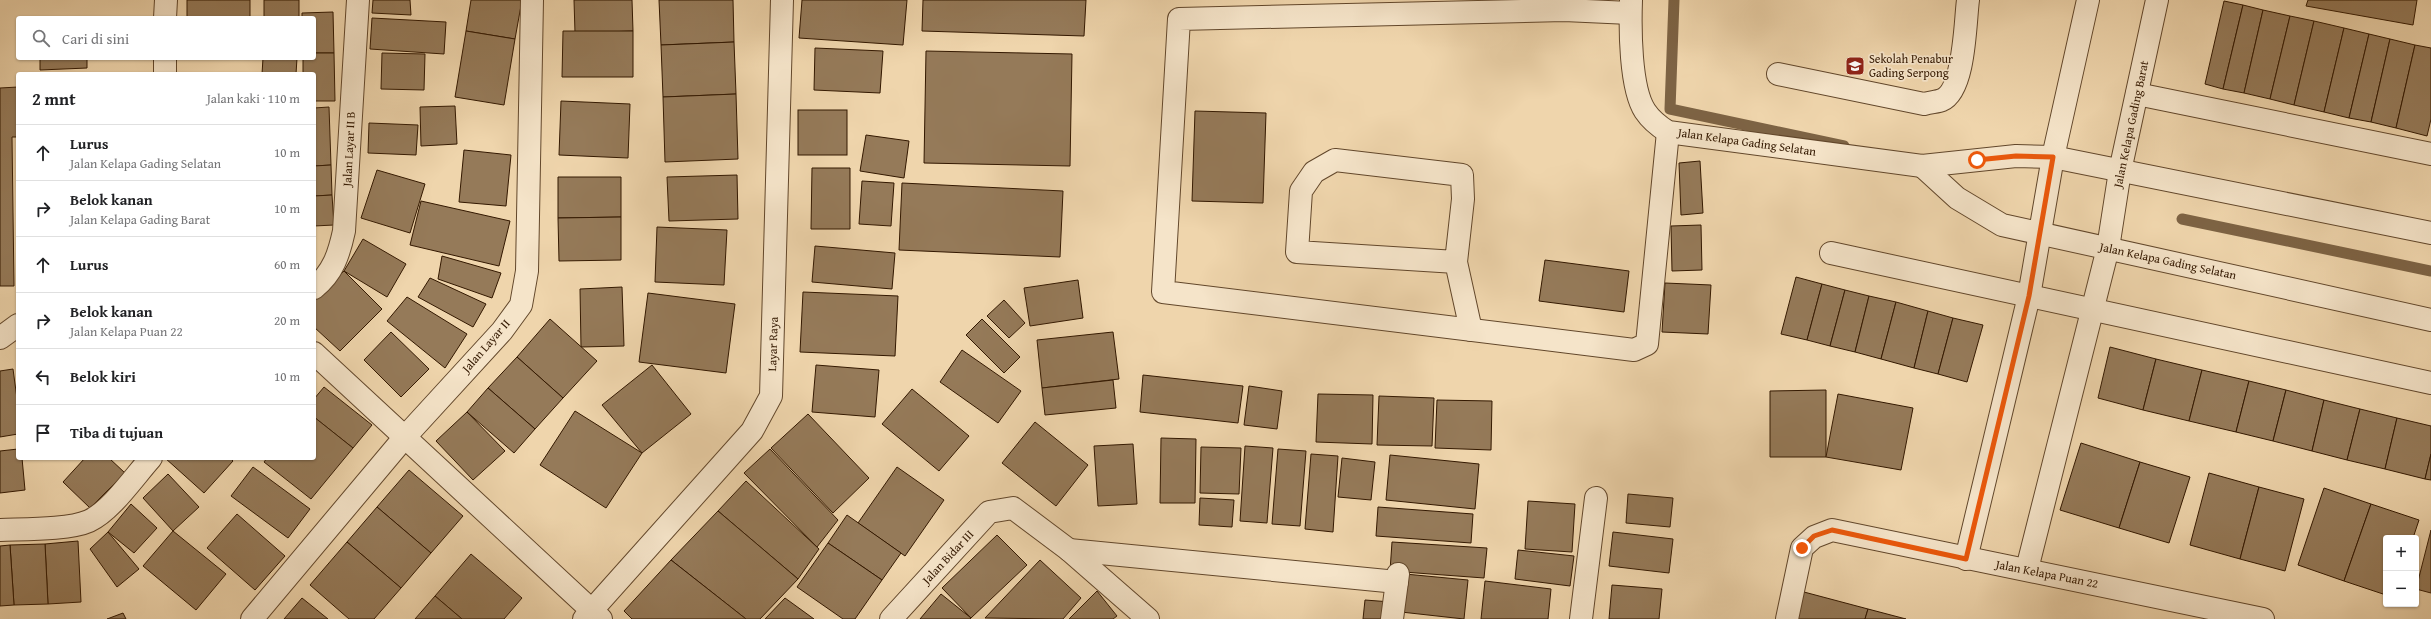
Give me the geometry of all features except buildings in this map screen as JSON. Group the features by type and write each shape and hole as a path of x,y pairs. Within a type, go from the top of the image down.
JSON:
{"street":[{"path":"166,0 166,16"},
{"name":"Jalan Layar II B","path":"316,286 322,281 339,258 344,231 358,0"},
{"name":"Jalan Layar II","path":"252,619 404,438 502,331 521,305 527,271 532,0"},
{"name":"Layar Raya","path":"592,616 752,431 771,396 782,0"},
{"path":"1778,74 1924,104 1944,100 1956,85 1960,67 1968,0"},
{"path":"1966,559 2029,296 2053,157 2088,0"},
{"name":"Jalan Kelapa Gading Barat","path":"2027,569 2108,248 2120,171 2157,0"},
{"path":"1630,6 1564,5 1179,19 1163,292 1634,350 1646,344 1668,132"},
{"name":"Jalan Kelapa Gading Selatan","path":"1630,6 1636,86 1645,111 1660,127 1668,132 1922,166 2016,156 2053,157 2431,233"},
{"path":"165,60 165,72"},
{"path":"2136,94 2431,154"},
{"path":"1456,262 1297,252 1301,191 1314,172 1335,160 1462,175 1463,199 1456,262 1471,330"},
{"name":"Jalan Kelapa Gading Selatan","path":"1922,166 1957,198 2002,225 2431,320"},
{"path":"1831,253 2092,311 2431,383"},
{"path":"0,338 16,326"},
{"path":"316,355 592,616"},
{"path":"0,530 71,525 88,522 101,514 149,460"},
{"path":"1581,619 1596,498"},
{"name":"Jalan Bidar III","path":"891,619 989,512 1013,508 1070,550"},
{"name":"Jalan Kelapa Puan 22","path":"1788,619 1802,548 1814,536 1832,530 1966,559 2027,569 2263,619"},
{"path":"1070,550 1398,578 1392,619"},
{"path":"1070,550 1148,619"}],"waterway":[{"path":"1674,0 1670,109 1844,146"},
{"path":"2182,219 2431,271"}],"place":[{"name":"Sekolah Penabur Gading Serpong","path":"1855,66"}],"route":[{"path":"1802,548 1814,536 1832,530 1966,559 2029,296 2053,157 2016,156 1977,160"}]}
